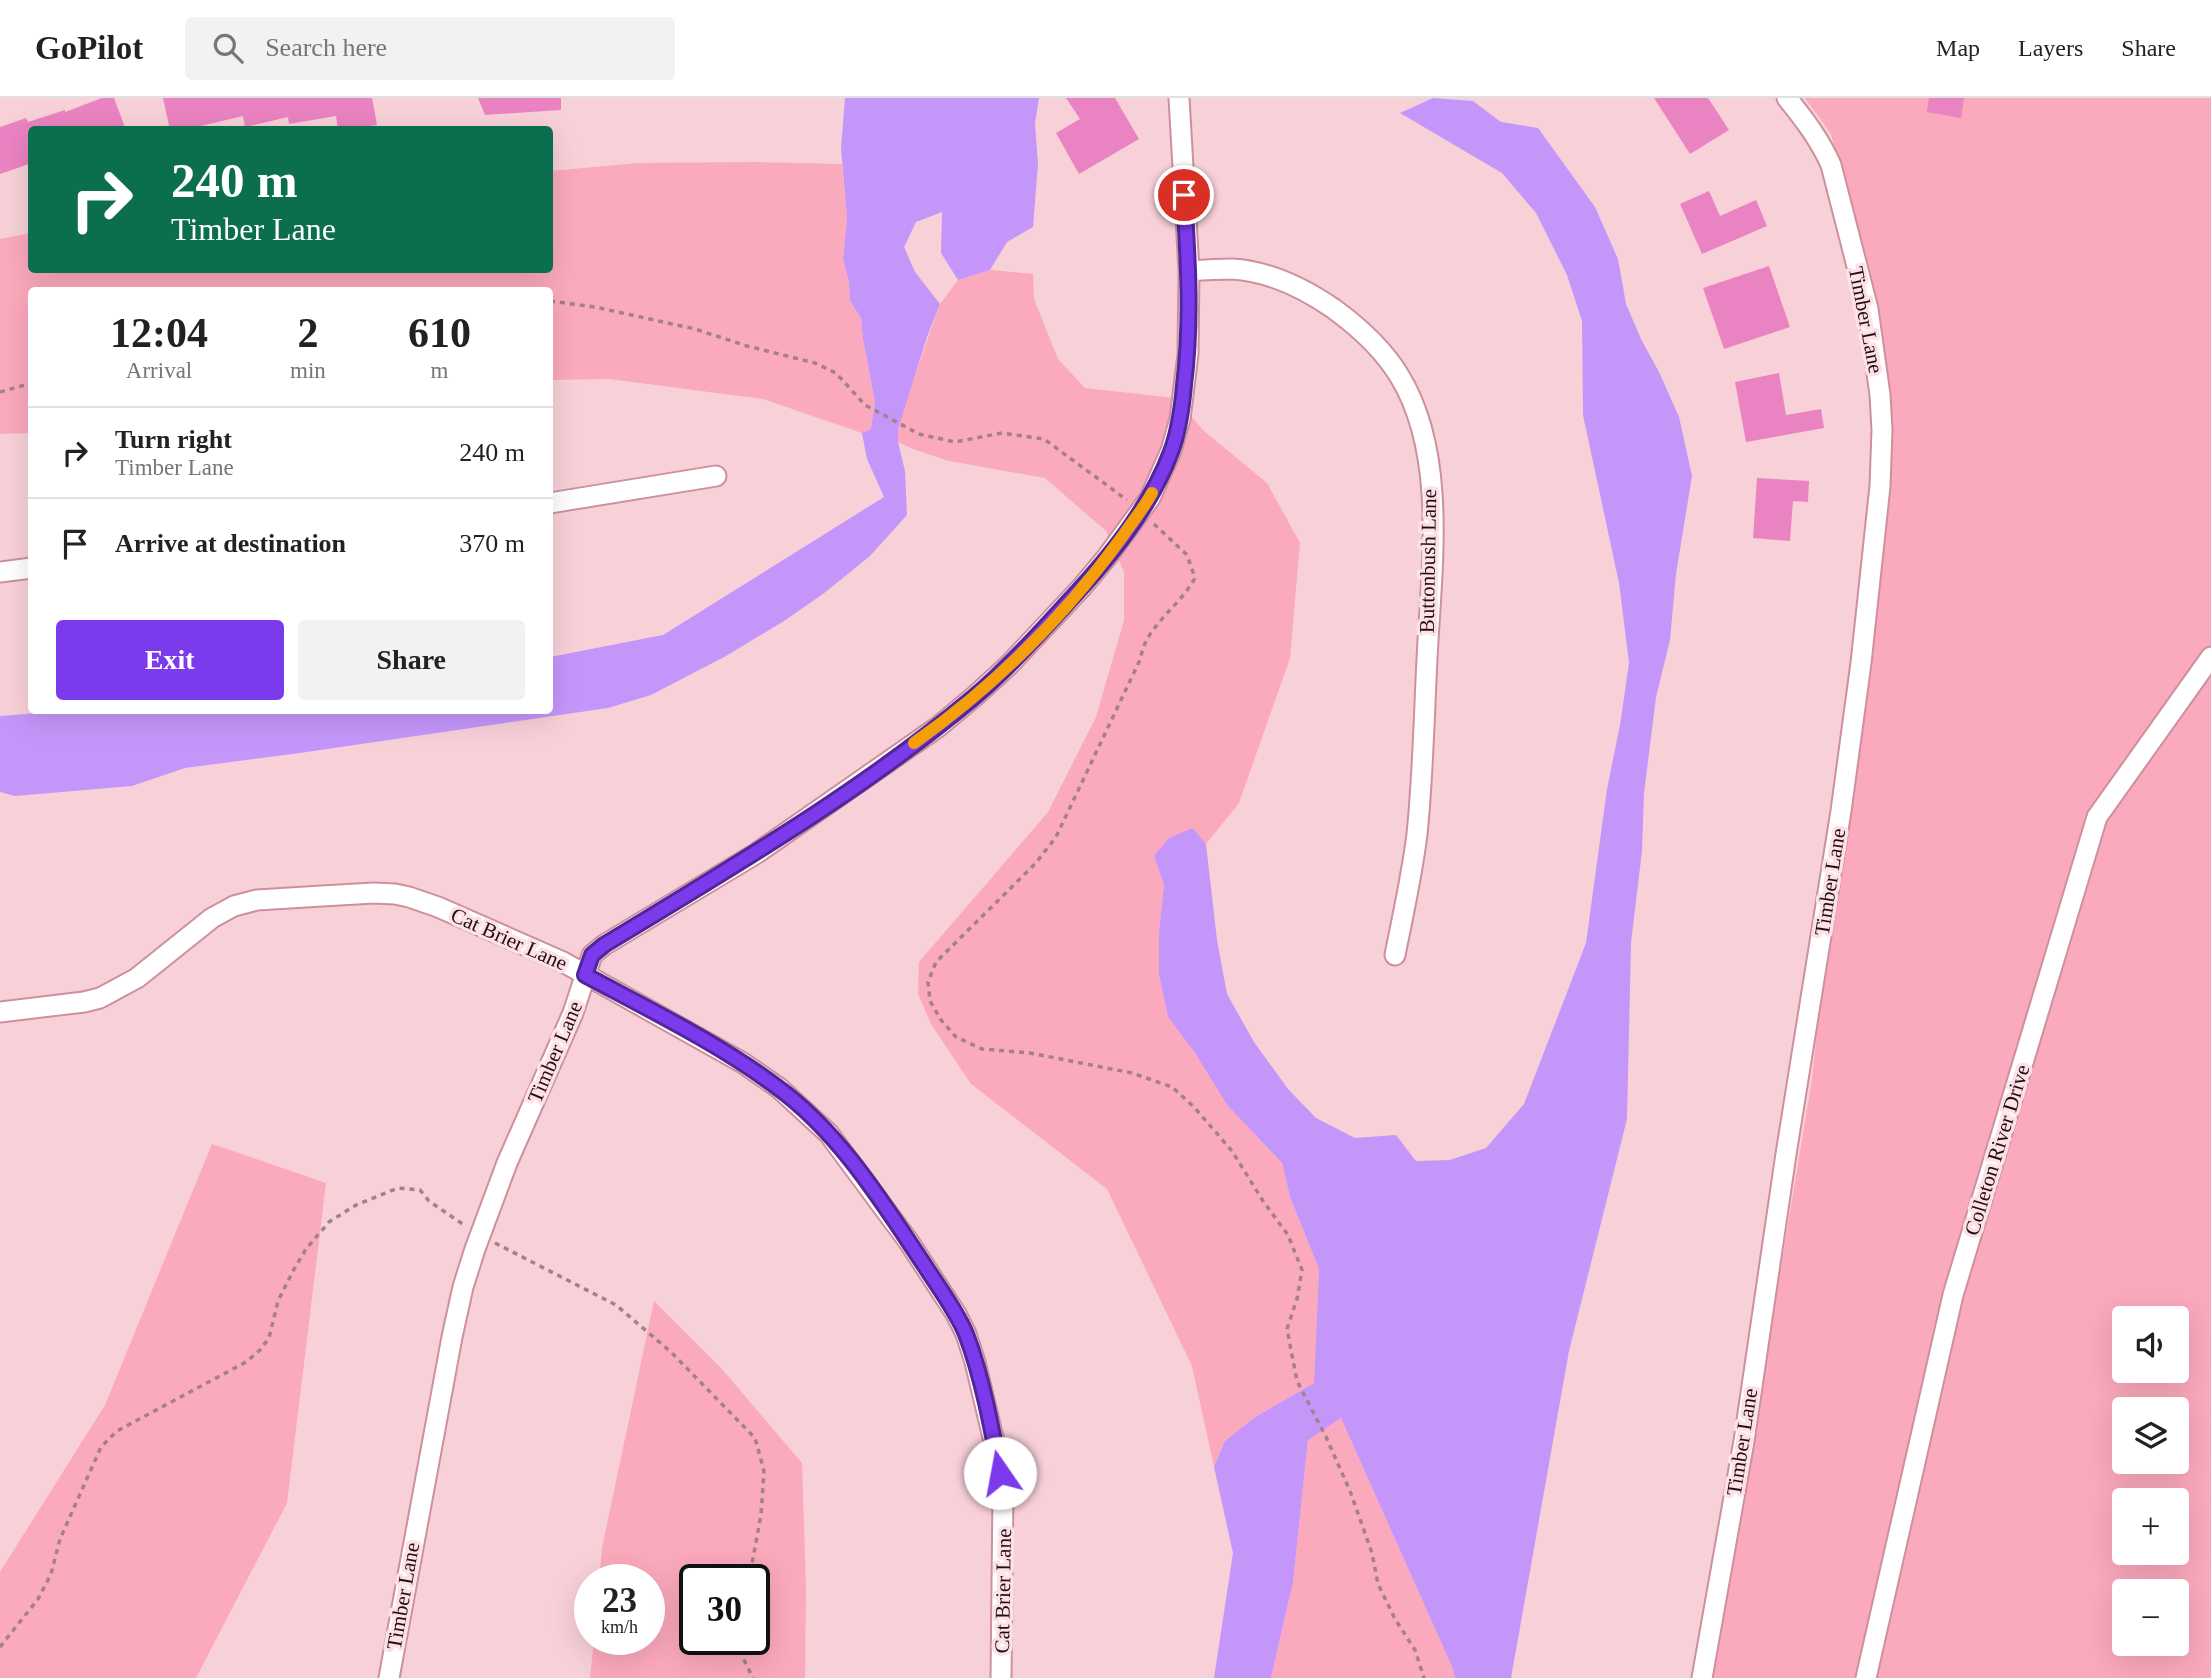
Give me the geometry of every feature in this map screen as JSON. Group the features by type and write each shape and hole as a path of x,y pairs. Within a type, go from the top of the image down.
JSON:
{"street":[{"name":"Timber Lane","path":"389,1678 463,1287 480,1234 573,1013 592,955 604,945 757,853 927,734 975,696 1017,657 1074,596 1107,557 1158,483 1180,419 1188,354 1189,271 1179,98"},
{"name":"Timber Lane","path":"1702,1678 1744,1441 1841,811 1861,663 1880,486 1880,395 1868,309 1831,165 1818,139 1787,98"},
{"name":"Buttonbush Lane","path":"1189,271 1230,269 1257,273 1292,285 1324,301 1362,330 1383,353 1400,377 1419,421 1430,487 1432,562 1416,836 1395,955"},
{"path":"553,503 716,476"},
{"path":"0,572 28,568"},
{"name":"Colleton River Drive","path":"1867,1678 1953,1295 2097,817 2211,657"},
{"name":"Cat Brier Lane","path":"0,1012 100,998 137,978 212,918 234,906 257,901 374,893 410,897 438,906 563,962 743,1063 779,1088 810,1115 851,1161 909,1242 966,1334 997,1454 1003,1492 1001,1678"}],"path":[{"path":"553,301 595,307 695,329 747,346 815,363 836,373 865,405 919,434 955,442 1002,433 1044,439 1125,498 1187,555 1195,578 1186,595 1148,637 1139,662 1056,837 1035,864 936,962 928,982 930,1001 941,1020 956,1037 982,1049 1030,1053 1132,1073 1172,1087 1194,1107 1232,1151 1288,1235 1301,1270 1297,1299 1287,1329 1297,1381 1326,1437 1365,1531 1378,1584 1395,1619 1415,1650 1424,1678"},
{"path":"0,392 28,384"},
{"path":"0,1647 38,1599 51,1574 60,1539 101,1447 117,1431 246,1362 260,1350 269,1338 278,1301 293,1271 306,1249 329,1222 356,1205 398,1188 420,1190 429,1201 510,1253 616,1305 672,1353 755,1438 764,1471 761,1515 752,1564"},
{"path":"742,1655 753,1678"}],"shaded area":[{"path":"845,98 1039,98 1035,124 1038,164 1033,227 1007,242 990,270 958,280 941,253 942,212 916,222 904,247 915,272 940,304 898,429 898,442 905,471 907,515 870,556 823,594 726,656 651,695 608,708 185,768 132,786 15,796 0,792 0,716 553,714 553,656 663,635 884,497 867,459 862,433 871,429 875,402 861,318 850,301 849,282 843,259 847,218 841,148"},
{"path":"1433,98 1473,101 1501,122 1538,128 1595,207 1618,259 1626,304 1679,417 1692,476 1676,574 1670,640 1656,697 1644,793 1642,851 1631,943 1627,1119 1569,1351 1511,1678 1455,1678 1341,1418 1308,1440 1293,1582 1271,1678 1214,1678 1233,1553 1214,1467 1225,1441 1255,1417 1314,1383 1319,1269 1290,1197 1282,1163 1227,1105 1195,1053 1168,1017 1159,975 1159,931 1164,885 1154,856 1169,838 1193,828 1206,844 1217,940 1227,994 1254,1042 1288,1089 1316,1118 1355,1138 1396,1135 1416,1161 1450,1160 1486,1148 1524,1104 1586,943 1607,789 1629,663 1619,583 1583,415 1582,321 1567,275 1536,213 1502,173 1400,113"},
{"path":"1805,98 2211,98 2211,1678 1713,1678 1812,1079 1819,1013 1843,857 1892,430 1877,307 1831,134"},
{"path":"638,163 842,164 847,218 843,259 849,282 850,301 861,318 875,402 871,429 862,433 763,399 609,379 553,380 553,287 28,287 28,433 0,434 0,239 28,234 28,273 553,273 553,171"},
{"path":"990,270 1033,274 1034,299 1058,359 1085,388 1175,398 1204,431 1267,483 1300,543 1290,658 1239,803 1206,844 1193,828 1154,856 1164,885 1159,931 1159,975 1168,1017 1195,1053 1227,1105 1282,1163 1290,1197 1319,1269 1314,1383 1255,1417 1225,1441 1214,1467 1192,1366 1107,1189 971,1084 931,1024 918,994 919,962 1048,812 1096,717 1124,620 1124,572 1106,531 1045,478 949,461 898,442 898,429 904,406 940,304 958,280"},
{"path":"212,1144 326,1183 287,1503 196,1678 0,1678 0,1572 105,1405"},
{"path":"654,1301 721,1368 802,1463 806,1588 805,1678 590,1678 592,1655 665,1655 665,1564 600,1564"},
{"path":"1341,1418 1455,1678 1271,1678 1293,1582 1308,1439"}],"building":[{"path":"102,98 114,98 124,126 28,126 28,164 0,174 0,127 26,118 28,122"},
{"path":"163,98 372,98 377,125 337,126 336,116 289,124 288,117 245,126 243,116 201,126 169,126"},
{"path":"478,98 561,98 561,110 485,115"},
{"path":"1066,98 1115,98 1139,139 1079,174 1056,133 1080,119"},
{"path":"1654,98 1708,98 1729,130 1690,154"},
{"path":"1929,98 1964,98 1961,118 1927,112"},
{"path":"1709,191 1720,216 1756,200 1767,226 1702,254 1680,204"},
{"path":"1769,266 1790,327 1724,349 1703,288"},
{"path":"1779,373 1786,415 1821,409 1824,428 1746,442 1735,382"},
{"path":"1757,478 1809,481 1808,502 1793,501 1790,541 1753,538"}],"slow traffic":[{"path":"914,743 975,696 1041,633 1107,557 1152,493"}],"route":[{"path":"1000,1473 975,1362 956,1314 909,1242 829,1134 779,1088 743,1063 585,975 592,955 604,945 757,853 938,727 1041,633 1107,557 1158,483 1180,419 1188,354 1190,302 1184,195"}]}
